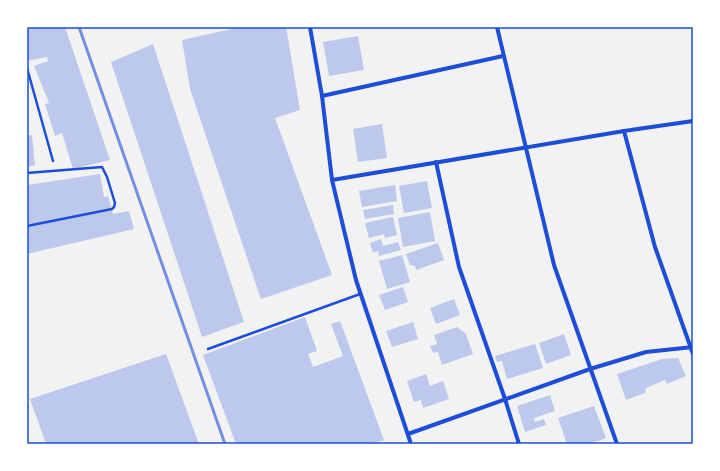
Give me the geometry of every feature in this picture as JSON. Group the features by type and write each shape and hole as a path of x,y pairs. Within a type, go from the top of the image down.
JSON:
{"street":[{"path":"310,27 322,96 332,180 356,280 412,444"},
{"path":"497,27 554,265 617,444"},
{"path":"322,96 503,56"},
{"path":"332,180 693,120"},
{"path":"624,131 655,246 692,347 693,354"},
{"path":"436,162 459,267 519,444"},
{"path":"408,434 590,369 646,352 692,347"}],"lane":[{"path":"27,68 53,161"},
{"path":"27,173 102,167 107,177 115,203 112,209 27,226"},
{"path":"208,349 361,294"}],"building":[{"path":"27,27 65,27 110,160 73,169 62,133 55,136 45,104 49,103 34,66 48,61 47,57 27,61"},
{"path":"241,27 286,27 300,110 275,118 332,275 261,299 190,89 182,40"},
{"path":"358,36 364,70 329,76 323,42"},
{"path":"153,44 244,322 202,337 111,62"},
{"path":"382,124 387,158 358,162 353,129"},
{"path":"32,135 35,165 27,167 27,136"},
{"path":"100,174 104,197 108,196 113,214 129,211 134,229 27,254 27,185"},
{"path":"427,181 432,208 404,213 399,186"},
{"path":"395,185 397,201 362,207 359,191"},
{"path":"393,205 394,214 365,219 363,210"},
{"path":"430,212 435,241 403,247 398,218"},
{"path":"393,217 397,235 385,238 384,234 369,238 365,223"},
{"path":"381,239 383,246 398,242 401,250 379,256 378,251 373,253 370,243"},
{"path":"438,243 444,260 416,270 415,266 410,265 406,254"},
{"path":"402,255 410,282 387,289 379,261"},
{"path":"403,287 408,302 385,310 379,295"},
{"path":"454,299 460,315 436,324 430,308"},
{"path":"305,317 317,351 308,354 313,367 343,356 331,324 340,321 384,440 372,444 236,444 203,355"},
{"path":"413,322 418,339 392,347 386,331"},
{"path":"457,327 466,334 473,354 442,365 438,352 433,353 430,346 437,344 434,335"},
{"path":"564,334 571,355 546,364 539,343"},
{"path":"535,344 543,368 507,379 502,361 497,362 495,356"},
{"path":"166,354 199,444 46,444 30,399"},
{"path":"678,358 686,376 667,384 665,380 646,388 645,393 626,400 617,374 662,359"},
{"path":"426,374 430,386 443,381 449,399 423,408 421,400 414,402 407,381"},
{"path":"550,395 555,411 534,418 535,422 544,419 546,425 525,432 517,406"},
{"path":"594,406 606,438 589,444 567,444 558,418"}],"railway":[{"path":"79,27 225,444"}]}
